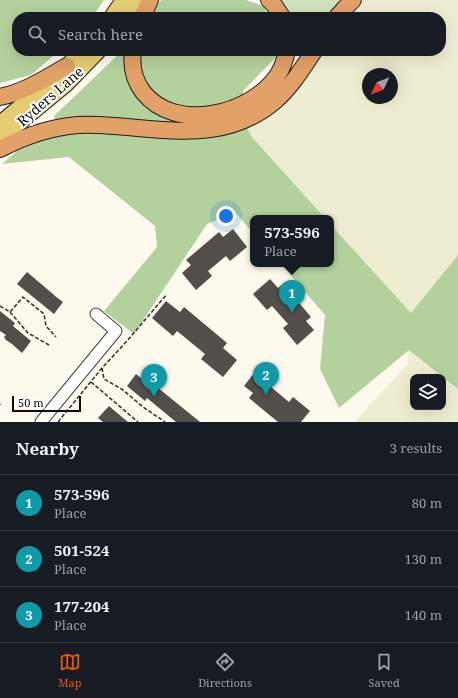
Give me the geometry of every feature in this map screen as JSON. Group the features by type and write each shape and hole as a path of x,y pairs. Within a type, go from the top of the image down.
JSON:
{"highway":[{"path":"144,12 150,0"},
{"path":"269,0 279,12"},
{"path":"341,12 353,0"},
{"path":"132,56 135,76 141,89 146,95 156,104 169,111 177,114 193,115 211,114 228,110 245,103 261,93 277,77 285,56"},
{"path":"0,149 39,132 59,127 99,125 187,131 212,129 234,124 260,112 276,100 294,80 311,56"},
{"path":"0,97 16,93 29,87 67,66"}],"main road":[{"path":"115,12 123,0"},
{"path":"130,12 138,0"},
{"name":"Ryders Lane","path":"0,123 77,56"},
{"name":"Ryders Lane","path":"0,139 67,84 94,56"}],"lane":[{"path":"41,422 116,331 96,314"}],"path":[{"path":"58,422 102,368 167,294"},
{"path":"10,312 22,297 44,314 46,326 56,337"},
{"path":"0,306 10,312 28,333 49,345"},
{"path":"102,368 104,378 165,422"},
{"path":"91,382 138,422"}],"shaded area":[{"path":"366,0 458,0 458,255 411,314 334,228 334,215 322,215 252,137 244,122 316,56 446,56 446,12 350,12 356,4"},
{"path":"409,349 440,374 410,374 410,410 446,410 446,379 458,389 458,422 354,422 408,364"}],"green space":[{"path":"0,0 104,0 96,12 12,12 12,56 53,56 31,75 0,83"},
{"path":"161,0 246,0 264,6 266,12 153,12"},
{"path":"273,0 346,0 336,12 284,12"},
{"path":"117,56 277,56 243,91 244,122 252,137 322,215 250,215 250,230 235,212 207,224 134,334 104,311 157,247 155,226 69,157 2,164 17,151 59,133 54,116"},
{"path":"334,228 411,313 458,255 458,389 446,379 446,374 439,374 409,350 339,408 320,369 325,315 284,267 334,267"}],"building":[{"path":"233,229 247,247 230,261 226,256 208,271 212,276 196,290 182,273 191,265 186,260 219,232 223,237"},
{"path":"27,272 63,302 54,314 17,284"},
{"path":"270,279 278,288 283,284 311,317 306,321 314,330 297,345 283,328 288,324 272,306 267,310 253,294"},
{"path":"166,301 180,312 184,307 227,343 223,348 237,360 223,377 201,359 205,354 177,331 173,336 152,318"},
{"path":"0,311 15,323 13,326 31,341 22,353 6,340 4,337 6,335 0,331"},
{"path":"258,368 275,382 271,387 289,402 293,397 310,411 301,422 278,422 249,398 253,393 244,386"},
{"path":"136,374 155,389 157,387 200,422 176,422 147,398 145,401 127,386"},
{"path":"109,406 128,422 103,422 98,418"}],"place":[{"name":"573-596","path":"292,313"},
{"name":"501-524","path":"266,395"},
{"name":"177-204","path":"154,397"}]}
